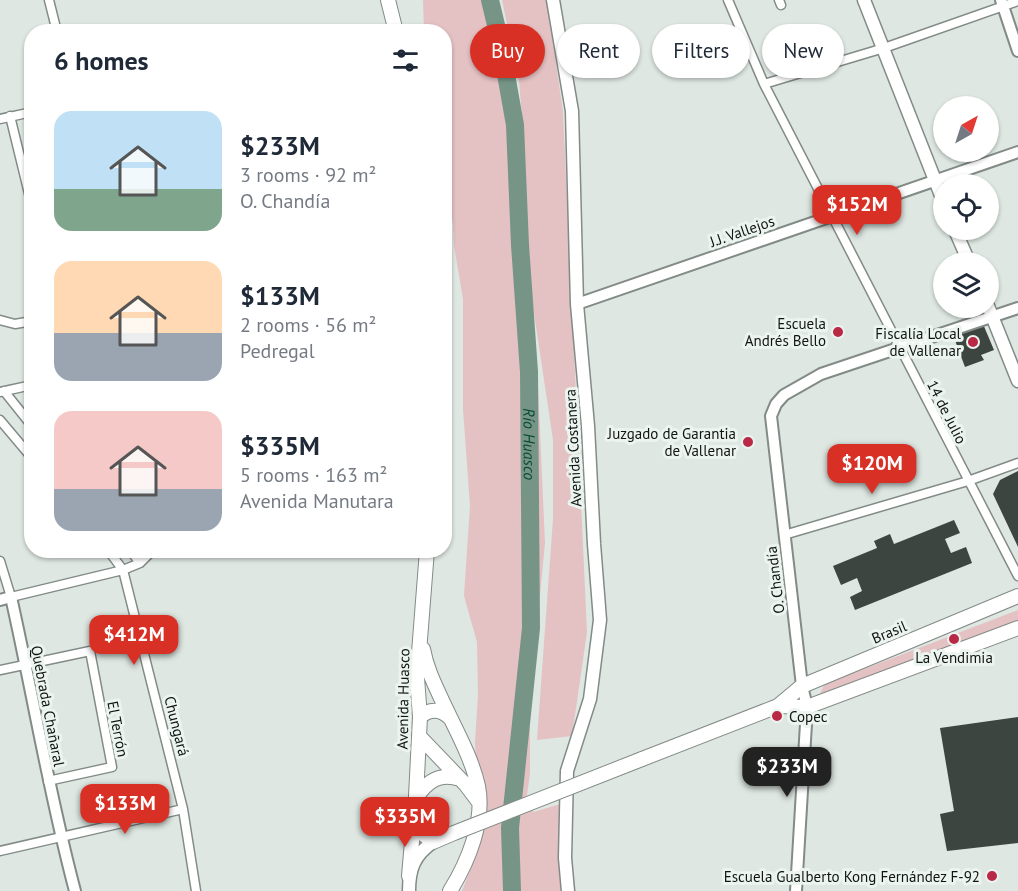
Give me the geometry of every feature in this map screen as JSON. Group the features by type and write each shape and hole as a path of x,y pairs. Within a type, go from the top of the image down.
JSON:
{"main road":[{"path":"388,0 394,24"},
{"name":"Avenida Costanera","path":"553,0 572,111 577,304 588,426 600,620 590,699 567,771 565,858 568,891"},
{"path":"864,0 933,178"},
{"path":"994,318 1018,381"},
{"name":"Avenida Huasco","path":"410,876 420,717 417,678 427,558"},
{"name":"Brasil","path":"433,842 778,706 802,686 1018,596"},
{"name":"Brasil","path":"778,706 807,707 1018,628"},
{"path":"421,641 428,668 470,761 478,786 479,803 470,849 465,864 450,891"},
{"path":"420,717 426,712 435,710 451,719"},
{"path":"419,736 460,779 479,803"},
{"path":"416,798 424,786 435,779 448,776 460,779"},
{"path":"409,891 414,861 433,842 424,835 415,816"}],"street":[{"path":"49,0 55,24"},
{"name":"14 de Julio","path":"728,0 764,84 1018,576"},
{"path":"764,84 884,48 1002,3 1018,1"},
{"path":"1002,3 1018,51"},
{"path":"0,119 24,113"},
{"path":"10,116 24,173"},
{"name":"J.J. Vallejos","path":"954,174 1018,152"},
{"name":"J.J. Vallejos","path":"577,304 933,181"},
{"name":"O. Chandía","path":"999,310 1018,308"},
{"name":"O. Chandía","path":"796,891 807,707 802,686 771,416 776,404 784,395 821,374 900,349 974,318"},
{"path":"0,320 15,324 24,322"},
{"path":"24,387 2,391 24,417"},
{"path":"0,420 24,448"},
{"path":"784,535 968,481 1018,463"},
{"path":"114,558 123,570"},
{"path":"136,558 140,563"},
{"path":"5,599 123,570 140,563 145,558"},
{"name":"Quebrada Chañaral","path":"0,561 5,599 26,664 48,781 75,891"},
{"name":"Chungará","path":"123,570 183,809 196,891"},
{"name":"El Terrón","path":"0,670 90,651 112,767 48,781"},
{"path":"0,849 183,809"}],"shaded area":[{"path":"423,0 489,0 494,24 470,24 470,78 505,78 523,205 522,116 518,78 545,78 545,24 507,24 502,0 547,0 563,112 587,632 572,736 537,740 553,519 553,440 527,266 518,272 525,355 537,363 545,543 530,701 530,773 526,802 534,812 560,804 562,891 462,891 475,858 480,833 475,743 478,695 477,642 464,596 470,506 463,409 463,299 452,219 452,24 424,24"},
{"path":"1018,610 1018,623 830,694 820,693 825,684"}],"building":[{"name":"Fiscalía Local de Vallenar","path":"983,324 994,350 981,355 984,360 965,367 953,335"},
{"path":"1018,471 1018,547 993,494 1000,480"},
{"path":"954,520 960,533 945,539 951,553 966,547 972,563 855,610 850,597 862,591 857,578 841,585 833,566 877,548 874,541 890,534 894,544"},
{"path":"1018,717 1018,843 947,851 940,814 954,811 940,728"}],"waterway":[{"name":"Río Huasco","path":"490,0 515,125 529,372 531,628 510,828 512,891"}],"place":[{"name":"Escuela Andrés Bello","path":"838,332"},
{"name":"Fiscalía Local de Vallenar","path":"973,342"},
{"name":"Juzgado de Garantia de Vallenar","path":"748,442"},
{"name":"La Vendimia","path":"954,639"},
{"name":"Copec","path":"777,716"},
{"name":"Escuela Gualberto Kong Fernández F-92","path":"992,876"}]}
